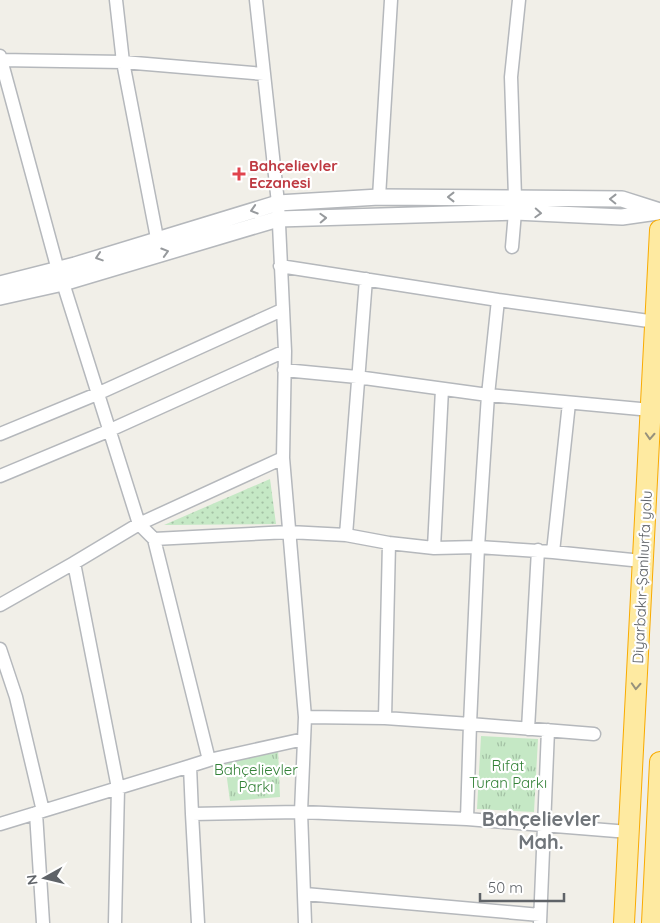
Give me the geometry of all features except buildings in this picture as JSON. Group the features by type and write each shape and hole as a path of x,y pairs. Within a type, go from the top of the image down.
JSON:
{"highway":[{"name":"Diyarbakır-Şanlıurfa yolu","path":"624,923 660,230"},
{"path":"652,923 660,762"}],"street":[{"path":"116,0 123,62 157,238"},
{"path":"256,0 278,203 285,351 283,458 305,717 301,812 305,923"},
{"path":"379,197 391,0"},
{"path":"512,247 515,204 510,77 519,0"},
{"path":"209,760 154,538 139,524 108,431 60,277 0,59 123,62 264,74"},
{"path":"0,297 60,277 157,238 278,203 379,197 515,204"},
{"path":"0,284 60,277 278,219 622,199 660,211"},
{"path":"280,266 498,300 656,322"},
{"path":"346,535 366,280"},
{"path":"467,818 478,547 488,395 498,300"},
{"path":"0,434 97,394 282,310"},
{"path":"0,476 108,431 285,351"},
{"path":"284,370 357,377 488,395 651,410"},
{"path":"434,548 442,389"},
{"path":"553,552 569,403"},
{"path":"0,605 139,524 283,458"},
{"path":"154,538 289,532 346,535 388,543 434,548 478,547 538,550 642,561"},
{"path":"385,718 388,543"},
{"path":"528,729 538,550"},
{"path":"74,562 118,788 115,923"},
{"path":"0,649 16,697 39,812 43,923"},
{"path":"305,717 385,718 594,734"},
{"path":"305,894 540,919 548,730"},
{"path":"0,824 209,760 304,739"},
{"path":"190,766 198,923"},
{"path":"192,814 301,812 467,818 628,832"}],"green space":[{"path":"270,479 276,524 164,525"},
{"name":"Rıfat Turan Parkı","path":"481,736 538,739 534,812 477,809"},
{"name":"Bahçelievler Parkı","path":"278,749 280,797 230,801 225,764"}],"place":[{"name":"Bahçelievler Eczanesi","path":"239,174"}],"district":[{"name":"Bahçelievler Mah.","path":"541,830"}]}
